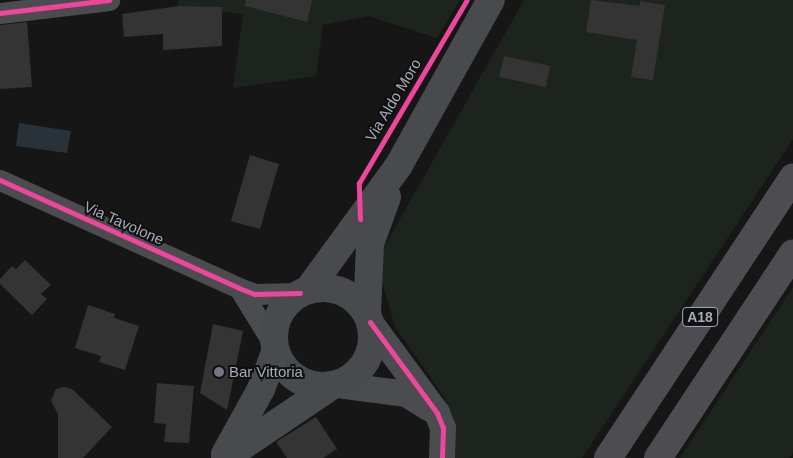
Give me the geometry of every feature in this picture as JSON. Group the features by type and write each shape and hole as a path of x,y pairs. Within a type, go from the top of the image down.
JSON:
{"highway":[{"name":"A18","path":"608,458 793,177"},
{"name":"A18","path":"658,458 793,253"}],"main road":[{"path":"224,458 261,389 274,348 279,314 304,291 399,165 491,0"},
{"path":"224,458 334,386 355,375 367,360 373,342 369,318 370,244 399,165"},
{"path":"304,291 325,288 342,291 356,301 369,318"},
{"path":"274,348 283,368 296,379 312,386 334,386"}],"street":[{"path":"0,13 109,0"},
{"name":"Via Tavolone","path":"0,180 238,288 256,294 304,291"},
{"path":"238,288 274,348"},
{"path":"369,318 437,413 442,428 442,458"},
{"path":"334,386 406,394 437,413"}],"shaded area":[{"path":"179,0 460,0 437,38 368,16 323,25 316,76 233,88 243,14 177,7"},
{"path":"524,0 793,0 793,139 582,458 451,458 451,415 443,395 395,327 379,271 383,249"},
{"path":"19,123 71,131 67,153 16,146"},
{"path":"793,287 793,453 789,458 680,458"}],"building":[{"path":"246,0 312,0 307,22 245,6"},
{"path":"591,0 640,6 640,1 665,5 653,80 631,77 637,40 586,32"},
{"path":"179,6 222,7 222,46 163,50 163,34 124,37 122,14"},
{"path":"27,22 32,87 0,89 0,25"},
{"path":"504,56 550,66 546,87 499,77"},
{"path":"250,155 279,164 260,229 231,221"},
{"path":"25,260 51,285 41,294 47,299 32,315 0,284 0,279 12,266 16,269"},
{"path":"88,305 115,314 114,318 139,326 125,370 99,362 101,356 75,348"},
{"name":"Bar Vittoria","path":"213,324 243,331 227,410 200,393"},
{"path":"157,383 194,386 189,443 164,442 166,424 154,423"},
{"path":"63,387 72,389 112,427 83,458 58,458 58,414 51,401 56,389"},
{"path":"316,417 337,449 323,458 287,458 276,442"}],"cycle path":[{"path":"0,13 109,0"},
{"name":"Via Aldo Moro","path":"360,219 359,183 467,0"},
{"path":"0,180 239,288 255,294 300,293"},
{"path":"370,322 437,413 443,428 442,458"}],"place":[{"name":"Bar Vittoria","path":"219,372"}]}
